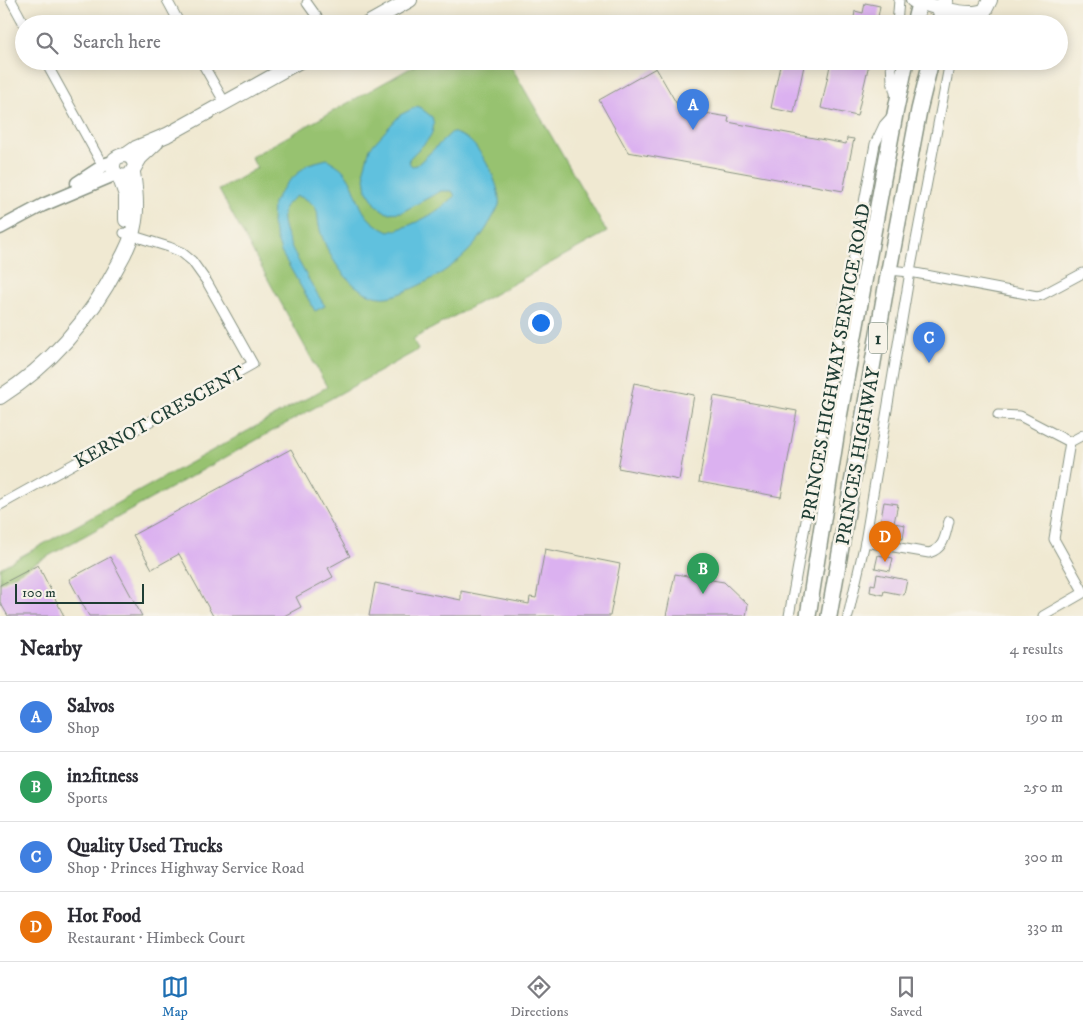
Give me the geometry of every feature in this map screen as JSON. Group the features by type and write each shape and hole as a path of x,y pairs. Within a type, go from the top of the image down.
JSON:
{"highway":[{"path":"916,15 918,1"},
{"name":"PRINCES HIGHWAY","path":"808,616 839,417 904,70"},
{"name":"PRINCES HIGHWAY","path":"829,616 919,110 929,70"}],"main road":[{"path":"384,15 410,0"},
{"path":"918,1 944,4 975,14 985,10 990,0"},
{"path":"0,397 37,370 70,338 100,297 128,246 128,234 136,214 136,190 120,170 118,156 126,155 146,142 166,135 284,70"},
{"path":"0,228 43,205 120,170 145,153 166,135"}],"street":[{"path":"11,0 19,15"},
{"path":"167,0 175,15"},
{"path":"898,15 900,0"},
{"path":"306,1 312,15"},
{"path":"306,1 316,15"},
{"path":"51,70 120,170"},
{"path":"206,70 224,103"},
{"path":"891,70 896,108"},
{"path":"848,616 866,542 910,272 948,70"},
{"name":"PRINCES HIGHWAY SERVICE ROAD","path":"789,616 875,144 884,125 896,108"},
{"name":"KERNOT CRESCENT","path":"0,505 253,364 208,282 192,261 181,252 169,246 128,234"},
{"path":"890,270 910,272 1037,296 1083,273"},
{"path":"998,415 1020,416 1070,442"},
{"path":"1070,442 1083,435"},
{"path":"1043,616 1083,592 1054,539 1070,442"},
{"path":"866,542 929,554 937,551 942,543 949,521"}],"green space":[{"path":"407,70 513,70 607,232 413,339 418,350 0,583 0,568 327,387 219,190 257,168 251,157"}],"water":[{"path":"418,106 432,117 433,130 427,140 409,159 410,164 412,166 417,165 452,132 466,138 484,158 494,178 499,197 497,209 483,234 465,255 454,264 419,285 394,296 381,297 360,289 341,271 333,260 322,237 317,211 308,201 297,196 286,206 283,214 283,223 298,261 325,306 315,311 281,252 272,224 273,203 286,184 308,164 327,159 343,170 369,219 377,226 389,232 416,222 441,208 455,196 452,191 441,191 402,212 387,213 377,206 367,191 364,169 370,148 400,115"}],"building":[{"path":"865,3 880,6 878,15 854,15 855,11 863,13"},
{"path":"652,70 657,70 682,113 703,117 704,113 729,117 728,122 846,144 847,138 854,139 843,191 628,152 599,100"},
{"path":"779,70 803,70 794,113 771,108"},
{"path":"829,70 868,70 857,116 821,108"},
{"path":"634,383 694,395 679,480 618,468"},
{"path":"714,396 797,411 781,497 699,482"},
{"path":"291,449 350,556 328,568 333,577 296,597 301,607 284,616 213,616 179,554 152,569 133,535"},
{"path":"884,502 898,504 894,523 905,525 903,539 878,534"},
{"path":"545,549 620,564 610,616 369,616 375,583 461,600 461,591 529,604 530,597 536,598"},
{"path":"878,555 893,558 890,571 875,568"},
{"path":"110,557 142,616 89,616 69,579"},
{"path":"38,565 64,616 8,616 0,602 0,585"},
{"path":"675,574 724,582 748,605 746,616 666,616"},
{"path":"877,574 907,580 904,595 884,591 883,595 870,592 871,584 875,585"}],"place":[{"name":"Salvos","path":"693,130"},
{"name":"Quality Used Trucks","path":"929,363"},
{"name":"Hot Food","path":"885,562"},
{"name":"in2fitness","path":"703,594"}]}
